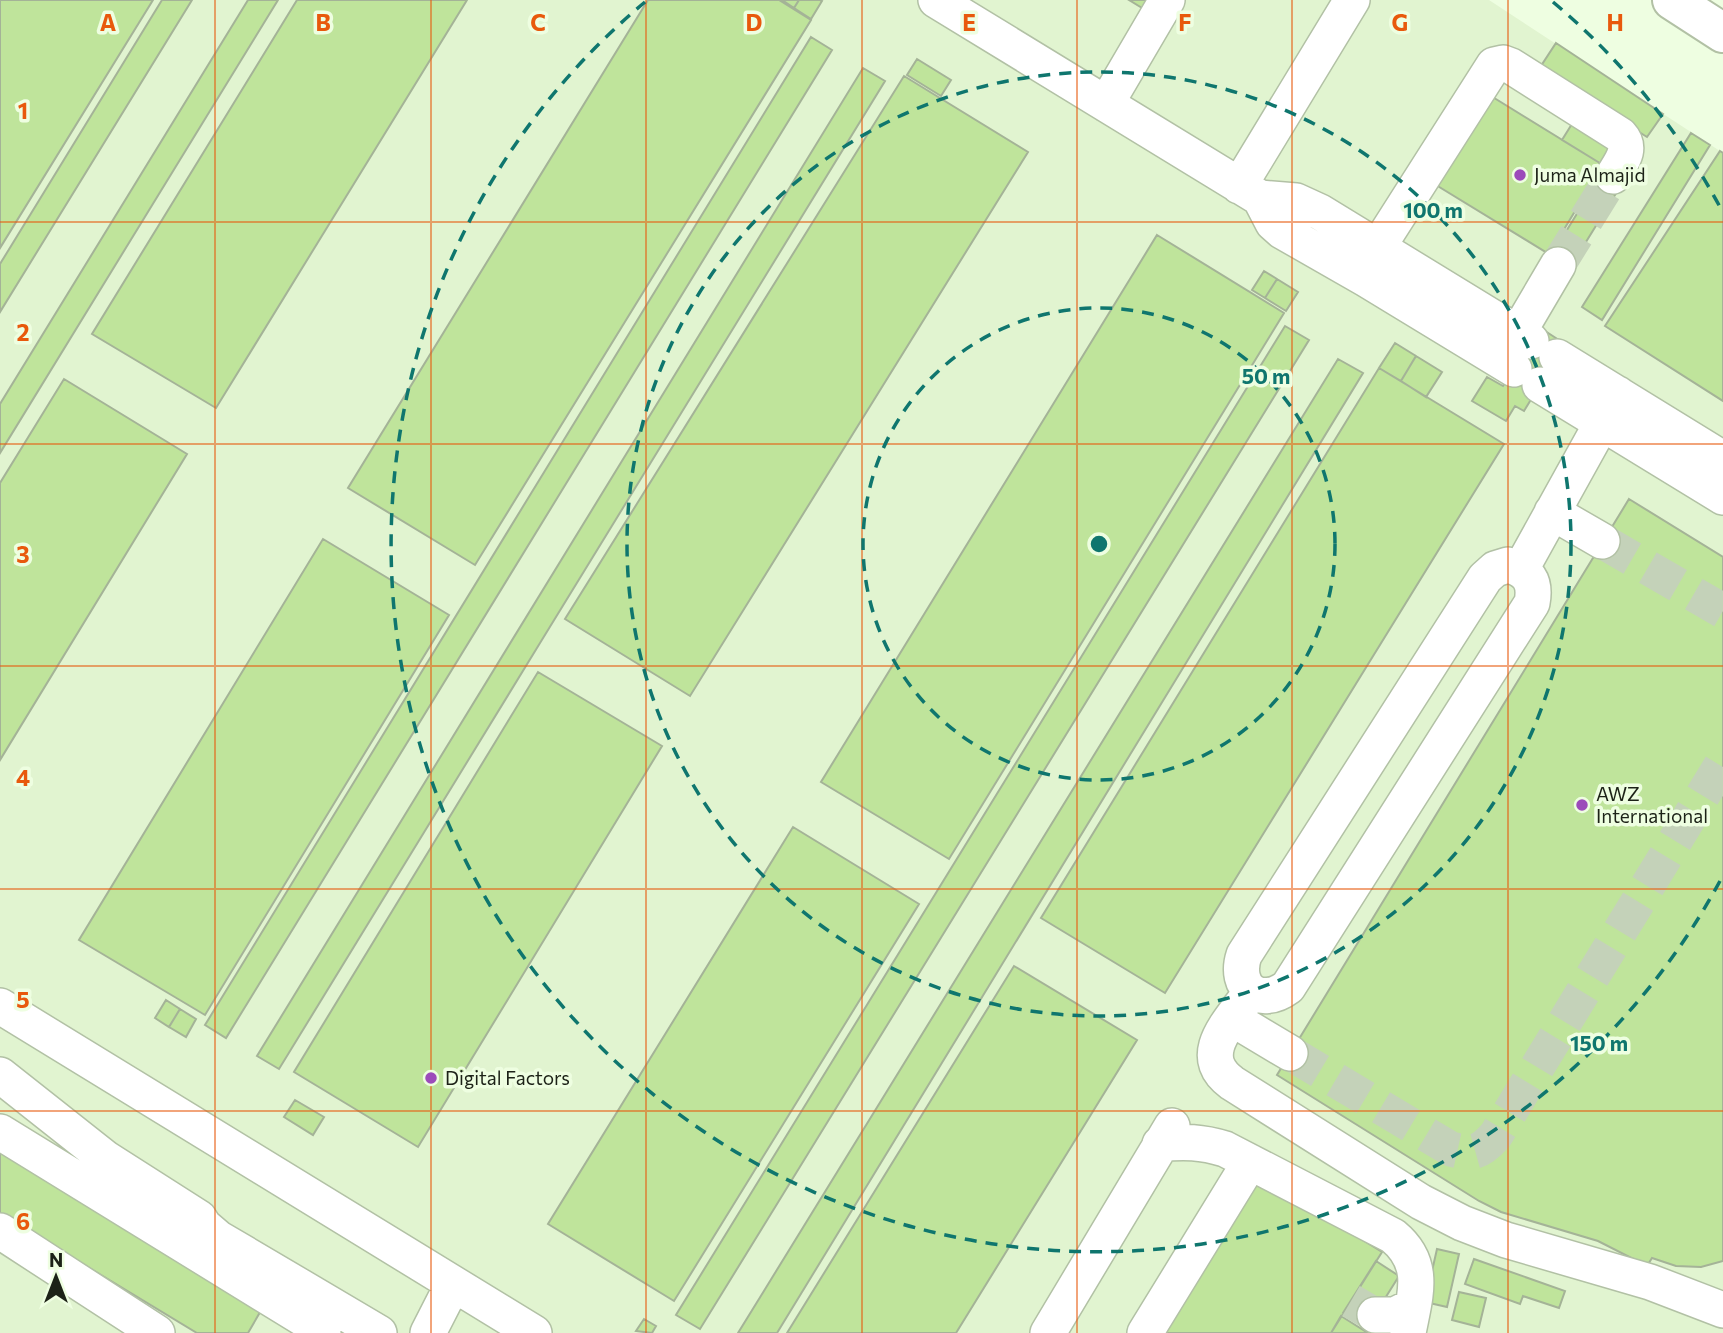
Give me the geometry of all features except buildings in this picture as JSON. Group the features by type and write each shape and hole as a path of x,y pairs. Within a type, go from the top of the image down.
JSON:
{"main road":[{"path":"1672,0 1723,33"}],"street":[{"path":"936,0 1249,192 1308,206 1378,247 1610,409 1723,497"},
{"path":"1106,104 1167,0"},
{"path":"1249,192 1352,0"},
{"path":"1378,247 1494,65 1503,62 1626,141 1627,150 1613,176"},
{"path":"1249,192 1282,231 1366,279 1532,357"},
{"path":"1532,357 1558,265"},
{"path":"1610,409 1723,458"},
{"path":"1521,569 1610,409"},
{"path":"1552,512 1602,541"},
{"path":"1242,1005 1277,995 1288,987 1303,964 1532,603 1535,590 1530,578 1521,569 1508,565 1495,569 1485,578 1244,955 1240,968 1242,1005 1219,1038 1214,1052 1215,1065 1222,1076 1421,1202 1462,1223 1506,1240 1601,1266 1723,1310"},
{"path":"1242,1005 1290,1053"},
{"path":"0,1006 534,1333"},
{"path":"0,1075 105,1157 199,1218 226,1224 406,1333"},
{"path":"0,1132 323,1333"},
{"path":"1048,1333 1168,1133 1184,1141 1207,1143 1250,1162 1393,1236 1413,1258 1416,1273 1410,1320 1395,1315 1375,1315"},
{"path":"1145,1333 1250,1162"},
{"path":"199,1218 218,1238 379,1333"},
{"path":"0,1231 157,1333"},
{"path":"428,1333 453,1284"}],"shaded area":[{"path":"0,0 1489,0 1723,153 1723,1333 0,1333"}],"tunnel":[{"path":"1558,265 1613,176"},
{"path":"1602,541 1723,611"},
{"path":"1290,1053 1451,1149 1465,1152 1481,1149 1496,1135 1723,762"},
{"path":"1351,1301 1375,1315"}],"place":[{"name":"Juma Almajid","path":"1520,175"},
{"name":"AWZ International","path":"1582,805"},
{"name":"Digital Factors","path":"431,1078"}]}
